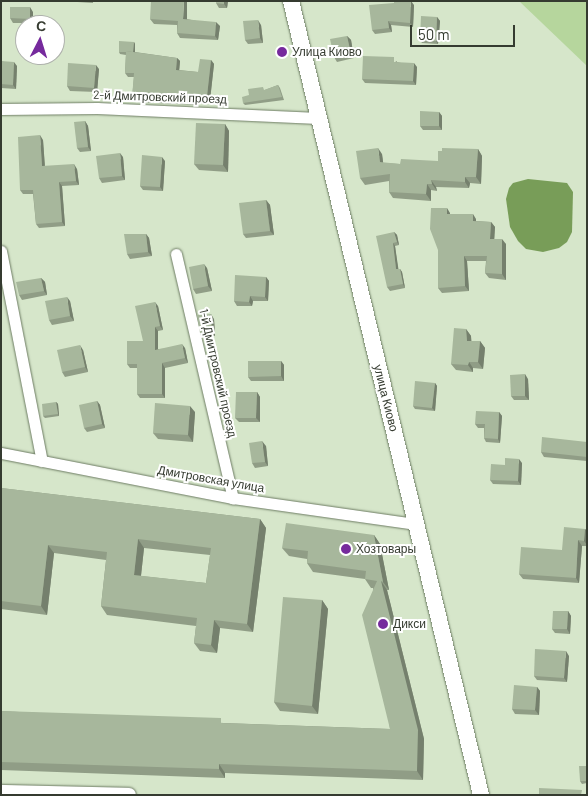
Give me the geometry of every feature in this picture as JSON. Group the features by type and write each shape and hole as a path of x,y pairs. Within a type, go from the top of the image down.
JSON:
{"main road":[{"name":"улица Киово","path":"291,1 482,795"}],"street":[{"name":"2-й Дмитровский проезд","path":"1,109 97,108 318,118"},
{"path":"1,251 42,461"},
{"name":"1-й Дмитровский проезд","path":"176,254 233,498"},
{"name":"Дмитровская улица","path":"1,454 233,498 416,524"},
{"path":"1,792 129,795"}],"shaded area":[{"path":"519,1 587,1 587,66"},
{"path":"528,179 567,183 573,192 572,232 567,242 559,248 543,252 526,249 518,241 510,227 506,199 509,188 513,183"}],"building":[{"path":"151,1 184,1 183,19 216,22 215,36 177,33 178,21 150,19"},
{"path":"216,1 224,1 224,4 216,3"},
{"path":"394,1 411,1 410,23 388,21 389,28 372,30 369,5 394,3"},
{"path":"10,7 30,7 30,15 15,15 15,18 10,18"},
{"path":"421,16 437,17 436,41 420,40"},
{"path":"258,20 260,38 245,40 243,21"},
{"path":"347,36 351,54 334,57 330,39"},
{"path":"119,41 134,42 133,52 119,52"},
{"path":"126,51 177,58 176,70 198,72 200,59 211,60 207,96 195,95 194,101 132,98 134,73 125,73"},
{"path":"363,56 394,57 394,62 414,63 413,81 362,79"},
{"path":"1,61 14,62 13,85 1,84"},
{"path":"68,63 96,65 94,88 67,86"},
{"path":"278,85 282,97 243,103 242,97 249,95 248,89 263,87 264,90"},
{"path":"420,111 439,112 439,126 420,126"},
{"path":"85,121 88,147 77,148 74,122"},
{"path":"196,123 225,124 223,165 194,164"},
{"path":"40,135 42,166 74,164 76,181 59,182 62,222 36,224 33,190 20,190 18,137"},
{"path":"378,148 380,162 400,164 401,159 438,161 438,151 442,151 442,148 478,149 476,177 465,177 465,182 431,180 432,184 427,184 426,194 389,192 390,174 360,178 356,151"},
{"path":"120,153 122,176 99,178 96,156"},
{"path":"142,155 162,157 160,187 140,186"},
{"path":"266,200 270,231 243,234 239,203"},
{"path":"431,208 447,208 447,214 473,214 473,221 491,222 490,239 502,239 502,274 485,273 487,256 464,256 465,286 438,288 438,250 430,229"},
{"path":"394,232 397,242 393,243 396,269 400,269 403,284 387,287 376,236"},
{"path":"124,234 146,234 148,252 127,254"},
{"path":"204,264 208,286 193,289 189,267"},
{"path":"235,275 266,277 265,297 250,296 249,302 234,301"},
{"path":"41,278 44,291 19,295 16,282"},
{"path":"67,297 70,316 49,320 45,301"},
{"path":"155,302 160,326 155,327 155,350 182,344 185,358 162,363 162,394 137,394 137,364 127,364 127,341 143,341 135,306"},
{"path":"211,314 212,332 200,333 197,315"},
{"path":"454,328 466,329 467,341 480,341 478,362 469,362 468,365 451,364"},
{"path":"80,345 85,367 62,372 57,350"},
{"path":"248,361 281,361 281,376 248,377"},
{"path":"525,374 525,396 511,396 510,375"},
{"path":"415,381 435,383 432,408 413,406"},
{"path":"236,392 257,392 256,418 235,418"},
{"path":"97,401 102,424 84,428 79,405"},
{"path":"56,402 58,414 43,416 42,404"},
{"path":"155,403 190,406 188,435 153,433"},
{"path":"476,411 499,412 498,439 484,438 485,424 475,424"},
{"path":"542,437 587,442 587,457 541,452"},
{"path":"262,441 265,462 252,463 249,443"},
{"path":"505,458 519,459 518,481 490,480 491,464 505,465"},
{"path":"1,488 260,519 247,624 214,620 211,645 194,643 197,618 101,606 107,552 48,545 41,606 1,601","holes":["138,539 211,548 206,583 134,575"]},
{"path":"286,523 374,535 383,582 381,581 418,730 417,771 219,764 219,769 1,762 1,711 221,718 221,723 390,729 362,615 377,581 365,579 366,571 307,563 308,551 282,548"},
{"path":"564,527 585,529 584,541 578,540 576,578 519,574 521,547 562,550"},
{"path":"283,597 322,600 312,706 274,702"},
{"path":"553,611 568,611 567,629 552,629"},
{"path":"535,649 566,651 564,678 534,676"},
{"path":"514,685 537,687 535,710 512,709"},
{"path":"579,766 587,766 587,781 580,781"},
{"path":"539,788 582,790 581,795 539,795"}],"place":[{"name":"Улица Киово","path":"282,52"},
{"name":"Хозтовары","path":"346,549"},
{"name":"Дикси","path":"383,624"}]}
